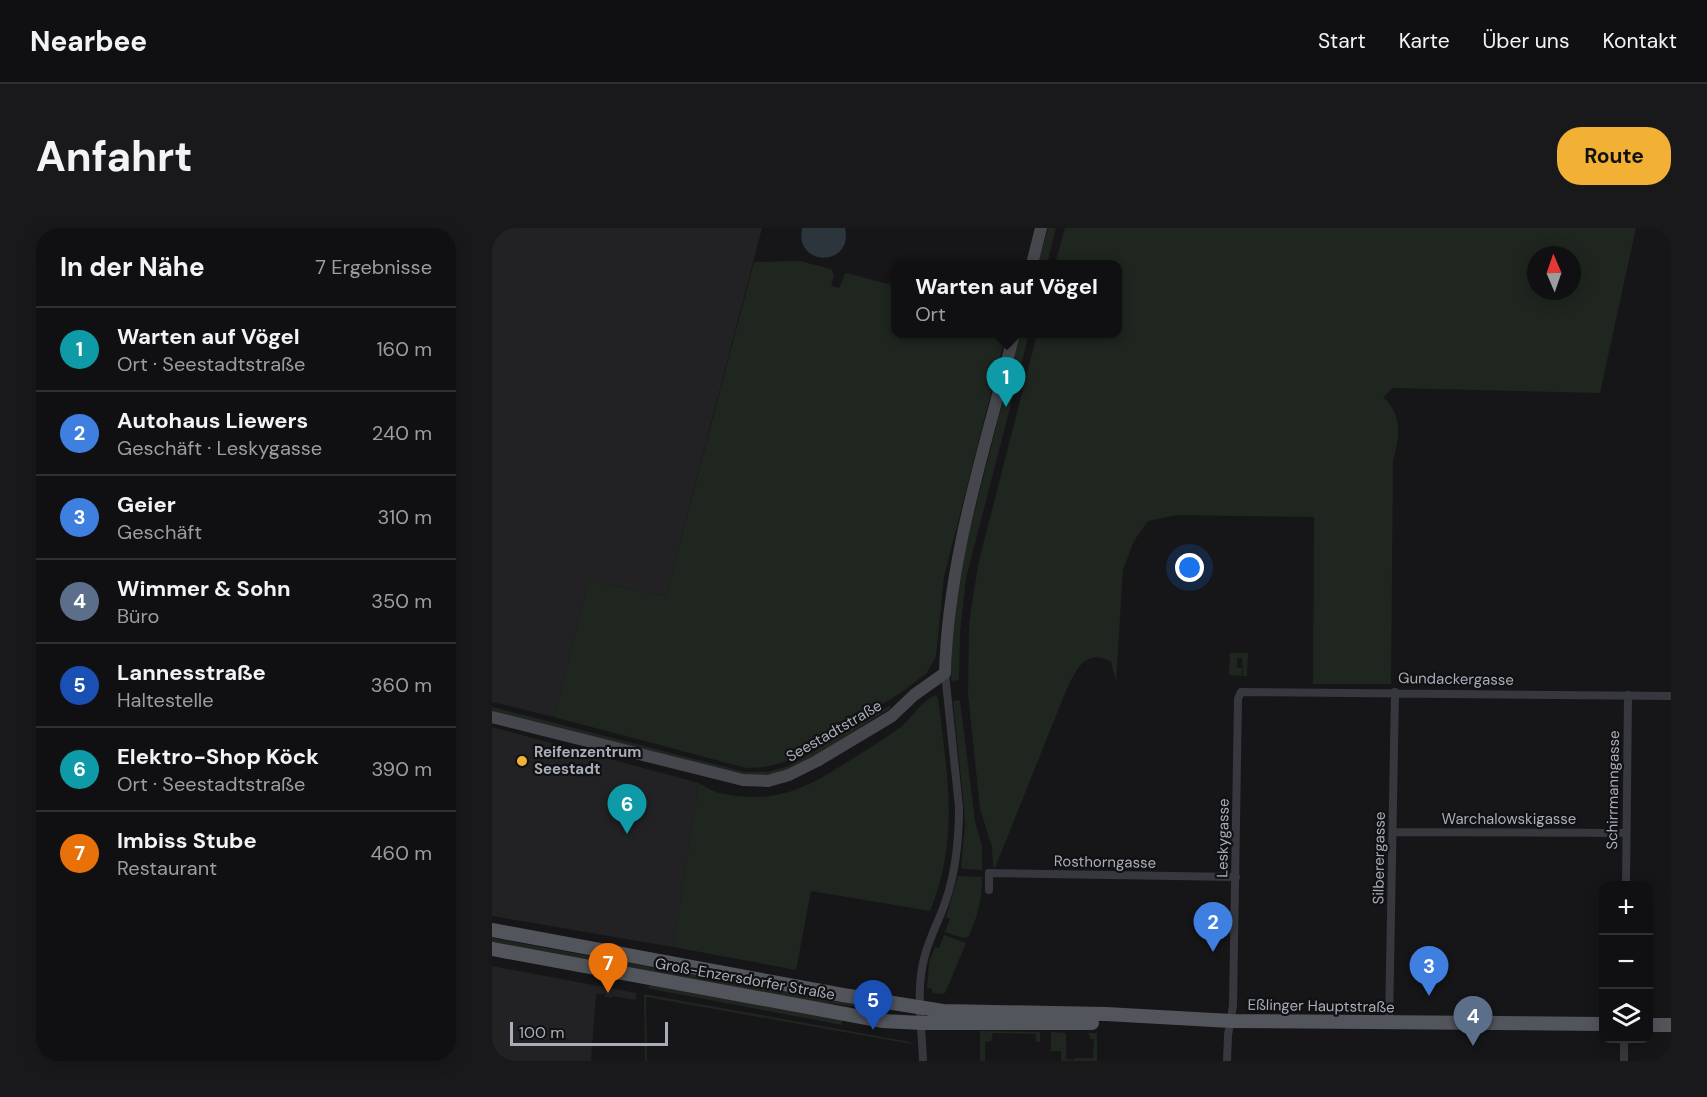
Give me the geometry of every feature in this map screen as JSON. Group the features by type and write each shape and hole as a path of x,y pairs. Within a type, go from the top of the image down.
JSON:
{"main road":[{"name":"Groß-Enzersdorfer Straße","path":"492,930 920,1007"},
{"name":"Groß-Enzersdorfer Straße","path":"492,949 874,1020 922,1023"},
{"name":"Eßlinger Hauptstraße","path":"920,1007 943,1011 1106,1014 1145,1018 1231,1021 1599,1024"},
{"name":"Eßlinger Hauptstraße","path":"922,1023 1097,1023 1145,1018"},
{"path":"1653,1025 1671,1025"}],"street":[{"path":"1033,260 1041,228"},
{"path":"922,1061 920,983 925,956 954,873 958,844 959,807 945,674 947,623 954,576 1013,338"},
{"name":"Seestadtstraße","path":"492,717 743,780 768,781 789,775 826,756 891,716 914,695 945,674"},
{"name":"Gundackergasse","path":"1241,692 1671,696"},
{"name":"Leskygasse","path":"1227,1061 1231,1021 1236,877 1238,699 1241,692"},
{"name":"Silberergasse","path":"1389,1024 1395,692"},
{"name":"Schirrmanngasse","path":"1626,881 1628,695"},
{"name":"Warchalowskigasse","path":"1393,832 1626,834"},
{"name":"Rosthorngasse","path":"988,890 989,873 1236,877"},
{"path":"1624,1043 1624,1061"}],"shaded area":[{"path":"492,228 762,228 666,596 589,581 554,717 492,702"},
{"path":"802,228 845,228 845,241 841,250 833,256 824,258 814,256 802,241"},
{"path":"1048,228 1056,228 1048,260 1039,260"},
{"path":"1065,228 1636,228 1600,393 1393,388 1383,397 1394,412 1398,427 1393,462 1391,684 1313,684 1314,517 1177,515 1148,521 1134,541 1123,570 1116,682 1111,662 1102,658 1089,659 1075,673 995,868 992,847 980,809 968,694 969,624 978,565 1036,338 1122,338 1122,260 1056,260"},
{"path":"800,261 831,269 834,275 831,286 839,288 847,273 891,285 891,338 1005,338 944,577 936,656 927,673 899,694 796,757 777,764 746,768 554,717 589,581 666,596 754,262"},
{"path":"1019,338 1028,338 966,578 960,633 959,680 951,681 953,616 966,545"},
{"path":"1230,653 1248,653 1247,676 1243,676 1242,658 1237,658 1237,668 1242,668 1242,676 1229,675"},
{"path":"936,695 945,753 949,806 945,858 930,911 811,891 796,970 673,947 699,783 709,789 737,796 769,796 798,789 825,776 890,735 926,701"},
{"path":"960,700 975,821 982,846 982,870 961,867 965,825 953,701"},
{"path":"889,706 891,708 795,768 770,775 748,776 492,711 492,707 745,772 767,772 789,766"},
{"path":"492,727 699,783 673,947 492,916"},
{"path":"958,876 982,877 977,914 969,936 963,938 945,932 950,919 946,917"},
{"path":"944,935 966,943 946,991 944,994 933,993 931,988 927,989 929,962 935,947 939,948"},
{"path":"492,938 787,992 889,1008 887,1011 804,1000 492,944"},
{"path":"492,966 636,993 636,1000 596,994 591,1061 492,1061"},
{"path":"651,985 842,1020 842,1025 646,988"},
{"path":"644,994 917,1045 646,997 647,1061 645,1061"},
{"path":"980,1031 1040,1032 1040,1042 1036,1042 1036,1034 993,1033 991,1041 985,1042 985,1061 980,1061"},
{"path":"1051,1032 1066,1033 1066,1059 1074,1060 1074,1058 1093,1058 1094,1039 1090,1039 1090,1035 1086,1033 1097,1033 1097,1061 1061,1061 1061,1051 1051,1051"}],"place":[{"name":"Warten auf Vögel","path":"1006,407"},
{"name":"Reifenzentrum Seestadt","path":"522,761"},
{"name":"Elektro-Shop Köck","path":"627,834"},
{"name":"Autohaus Liewers","path":"1213,952"},
{"name":"Imbiss Stube","path":"608,993"},
{"name":"Geier","path":"1429,996"},
{"name":"Lannesstraße","path":"873,1030"},
{"name":"Wimmer & Sohn","path":"1473,1046"}]}
